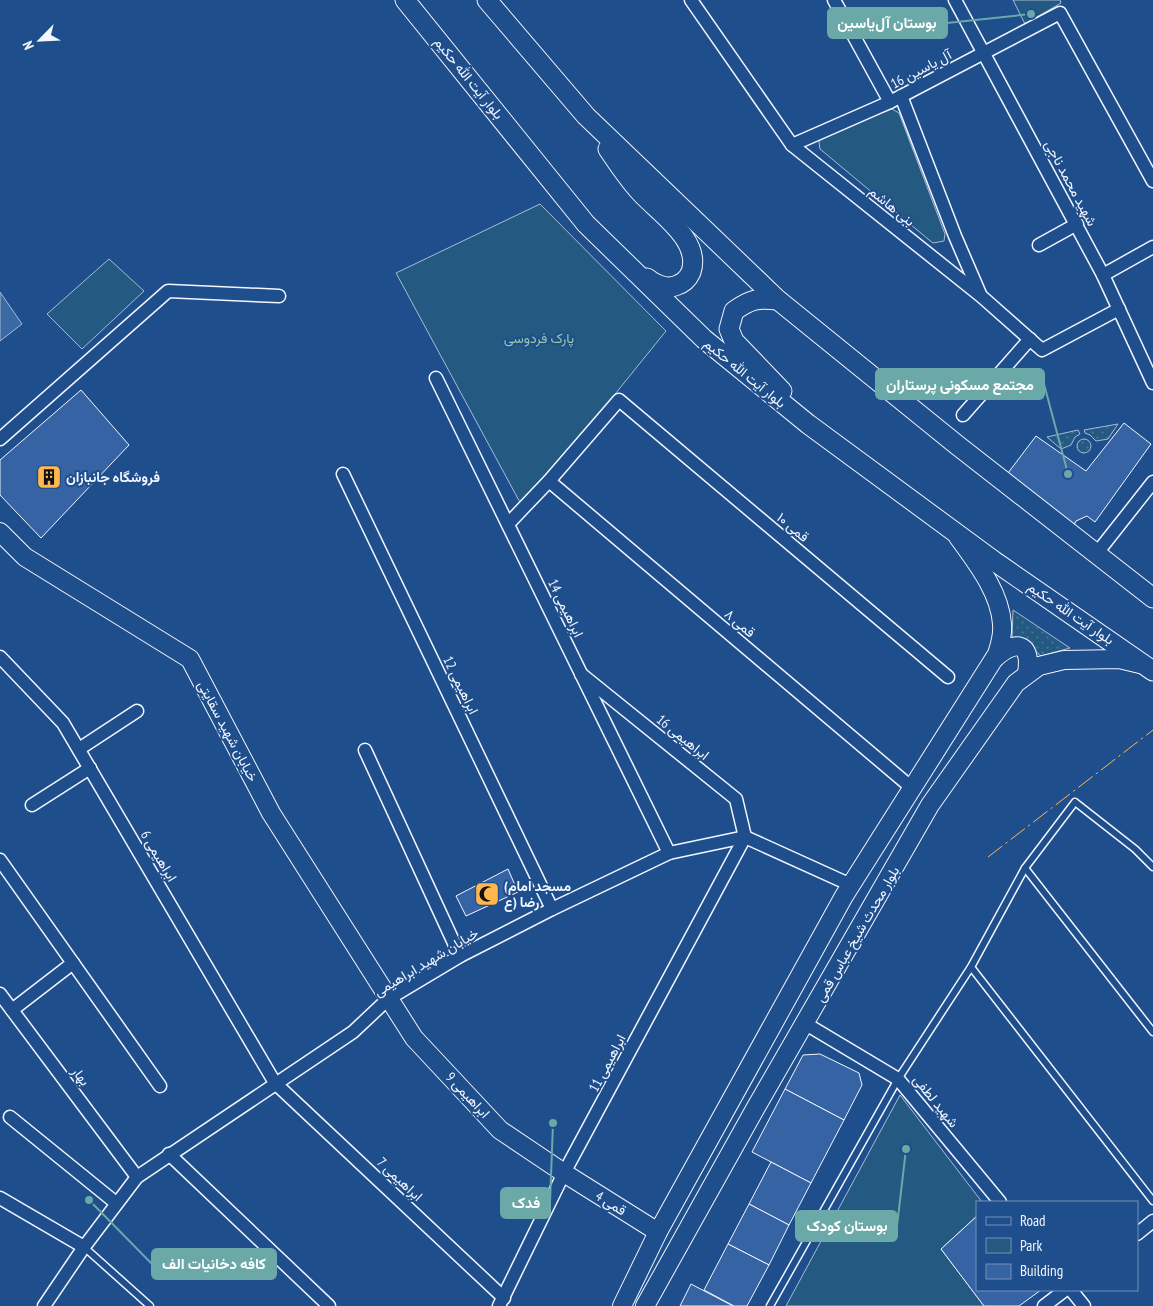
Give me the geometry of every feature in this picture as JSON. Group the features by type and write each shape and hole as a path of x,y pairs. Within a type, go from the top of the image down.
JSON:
{"main road":[{"name":"بلوار آیت الله حکیم","path":"406,0 586,224 704,339 808,424 1147,668"},
{"path":"487,0 586,116 778,300 957,445 1153,598"},
{"path":"586,116 624,172 691,247 693,265 689,277 680,284 670,288 655,284 623,262"},
{"path":"778,300 762,299 748,301 734,311 729,329 734,341 772,380 808,424"},
{"name":"بلوار محدث شیخ عباس قمی","path":"622,1306 658,1232 851,884 995,658 1003,625 1000,608 982,573 953,530"},
{"name":"خیابان شهید سقایتی","path":"0,532 25,557 190,659 271,813 388,999"},
{"path":"995,658 1008,648 1018,646 1023,648 1028,656 1027,673"},
{"name":"بلوار محدث شیخ عباس قمی","path":"645,1306 755,1109 806,1024 930,805 1016,683 1038,666 1080,658 1119,660 1147,668"},
{"name":"ابراهیمی 9","path":"388,999 414,1038 500,1130 564,1173"},
{"name":"قمی 4","path":"564,1173 658,1232"}],"street":[{"name":"بنی هاشم","path":"691,0 792,145 981,296 1042,350 1119,310"},
{"path":"834,0 895,99 981,296"},
{"name":"شهید محمد ناجی","path":"955,0 1077,224 1153,383"},
{"name":"آل یاسین 16","path":"792,145 895,99 1060,13 1153,181"},
{"path":"1039,245 1077,224"},
{"path":"1103,275 1153,247"},
{"path":"0,439 168,291 279,296"},
{"path":"963,415 1030,339"},
{"name":"ابراهیمی 14","path":"436,378 669,852"},
{"name":"قمی ۱۰","path":"549,481 619,400 948,677"},
{"name":"ابراهیمی 12","path":"343,474 552,909"},
{"path":"508,524 549,481"},
{"name":"قمی ۸","path":"549,481 912,788"},
{"path":"1097,553 1153,482"},
{"name":"ابراهیمی 6","path":"0,658 64,723 275,1082"},
{"name":"ابراهیمی 16","path":"582,674 736,799 745,837"},
{"path":"79,749 137,712"},
{"path":"364,750 460,956"},
{"path":"32,805 90,768"},
{"path":"745,837 851,884"},
{"name":"خیابان شهید ابراهیمی","path":"44,1306 84,1247 138,1176 275,1082 352,1032 388,999 460,956 669,852 745,837"},
{"name":"ابراهیمی 11","path":"502,1302 564,1173 745,837"},
{"path":"0,860 160,1086"},
{"path":"12,1010 73,963"},
{"name":"بهار","path":"0,994 138,1176"},
{"name":"شهید لطفی","path":"806,1024 898,1079 999,1201"},
{"name":"ابراهیمی 7","path":"275,1082 502,1302"},
{"path":"10,1117 116,1203"},
{"path":"169,1154 329,1306"},
{"path":"0,1198 84,1247"},
{"path":"1138,1233 1153,1221"},
{"path":"1044,1306 1064,1291"},
{"path":"1072,1291 1084,1306"}],"lane":[{"path":"770,1306 898,1079 971,967 1025,868 1075,802 1135,849 1153,867"},
{"path":"1025,868 1153,1032"},
{"path":"971,967 1153,1201"},
{"path":"84,1247 150,1306"}],"green space":[{"path":"1013,0 1060,0 1061,3 1025,24"},
{"path":"892,109 899,113 945,234 944,241 933,243 820,149 819,142 823,134"},
{"name":"پارک فردوسی","path":"540,204 666,331 523,508 396,273"},
{"path":"109,259 144,291 82,349 47,314"},
{"path":"1118,424 1108,439 1096,441 1085,433 1084,430"},
{"path":"1078,430 1080,434 1075,437 1071,445 1061,449 1047,437"},
{"path":"1081,439 1087,439 1091,446 1087,453 1081,453 1077,449 1077,443"},
{"path":"1013,610 1070,648 1041,656 1027,643 1012,638"},
{"path":"900,1095 981,1201 976,1201 976,1217 941,1249 984,1306 786,1306"}],"shaded area":[{"path":"0,292 22,324 0,341"}],"building":[{"name":"فروشگاه جانبازان","path":"81,390 129,445 41,538 0,495 0,460"},
{"path":"1124,423 1151,444 1095,522 1087,516 1076,521 1072,529 1046,506 1047,503 1029,489 1025,492 1005,477 1036,436 1086,471"},
{"name":"(مسجد امام رضا (ع","path":"508,869 518,892 466,916 456,896"},
{"path":"820,1054 859,1073 862,1085 844,1120 785,1089 803,1055"},
{"path":"785,1089 844,1120 811,1183 752,1152"},
{"path":"771,1162 811,1183 789,1225 749,1204"},
{"path":"749,1204 789,1225 769,1265 728,1244"},
{"path":"976,1217 976,1291 1040,1291 1019,1306 984,1306 941,1249"},
{"path":"728,1244 769,1265 747,1306 734,1306 704,1290"},
{"path":"691,1284 733,1306 680,1306"}],"power":[{"path":"988,857 1153,730"}],"place":[{"name":"بوستان آل‌یاسین","path":"1031,14"},
{"name":"مجتمع مسکونی پرستاران","path":"1068,474"},
{"name":"فروشگاه جانبازان","path":"49,477"},
{"name":"(مسجد امام رضا (ع","path":"487,894"},
{"name":"فدک","path":"553,1123"},
{"name":"بوستان کودک","path":"906,1149"},
{"name":"کافه دخانیات الف","path":"89,1200"}]}
